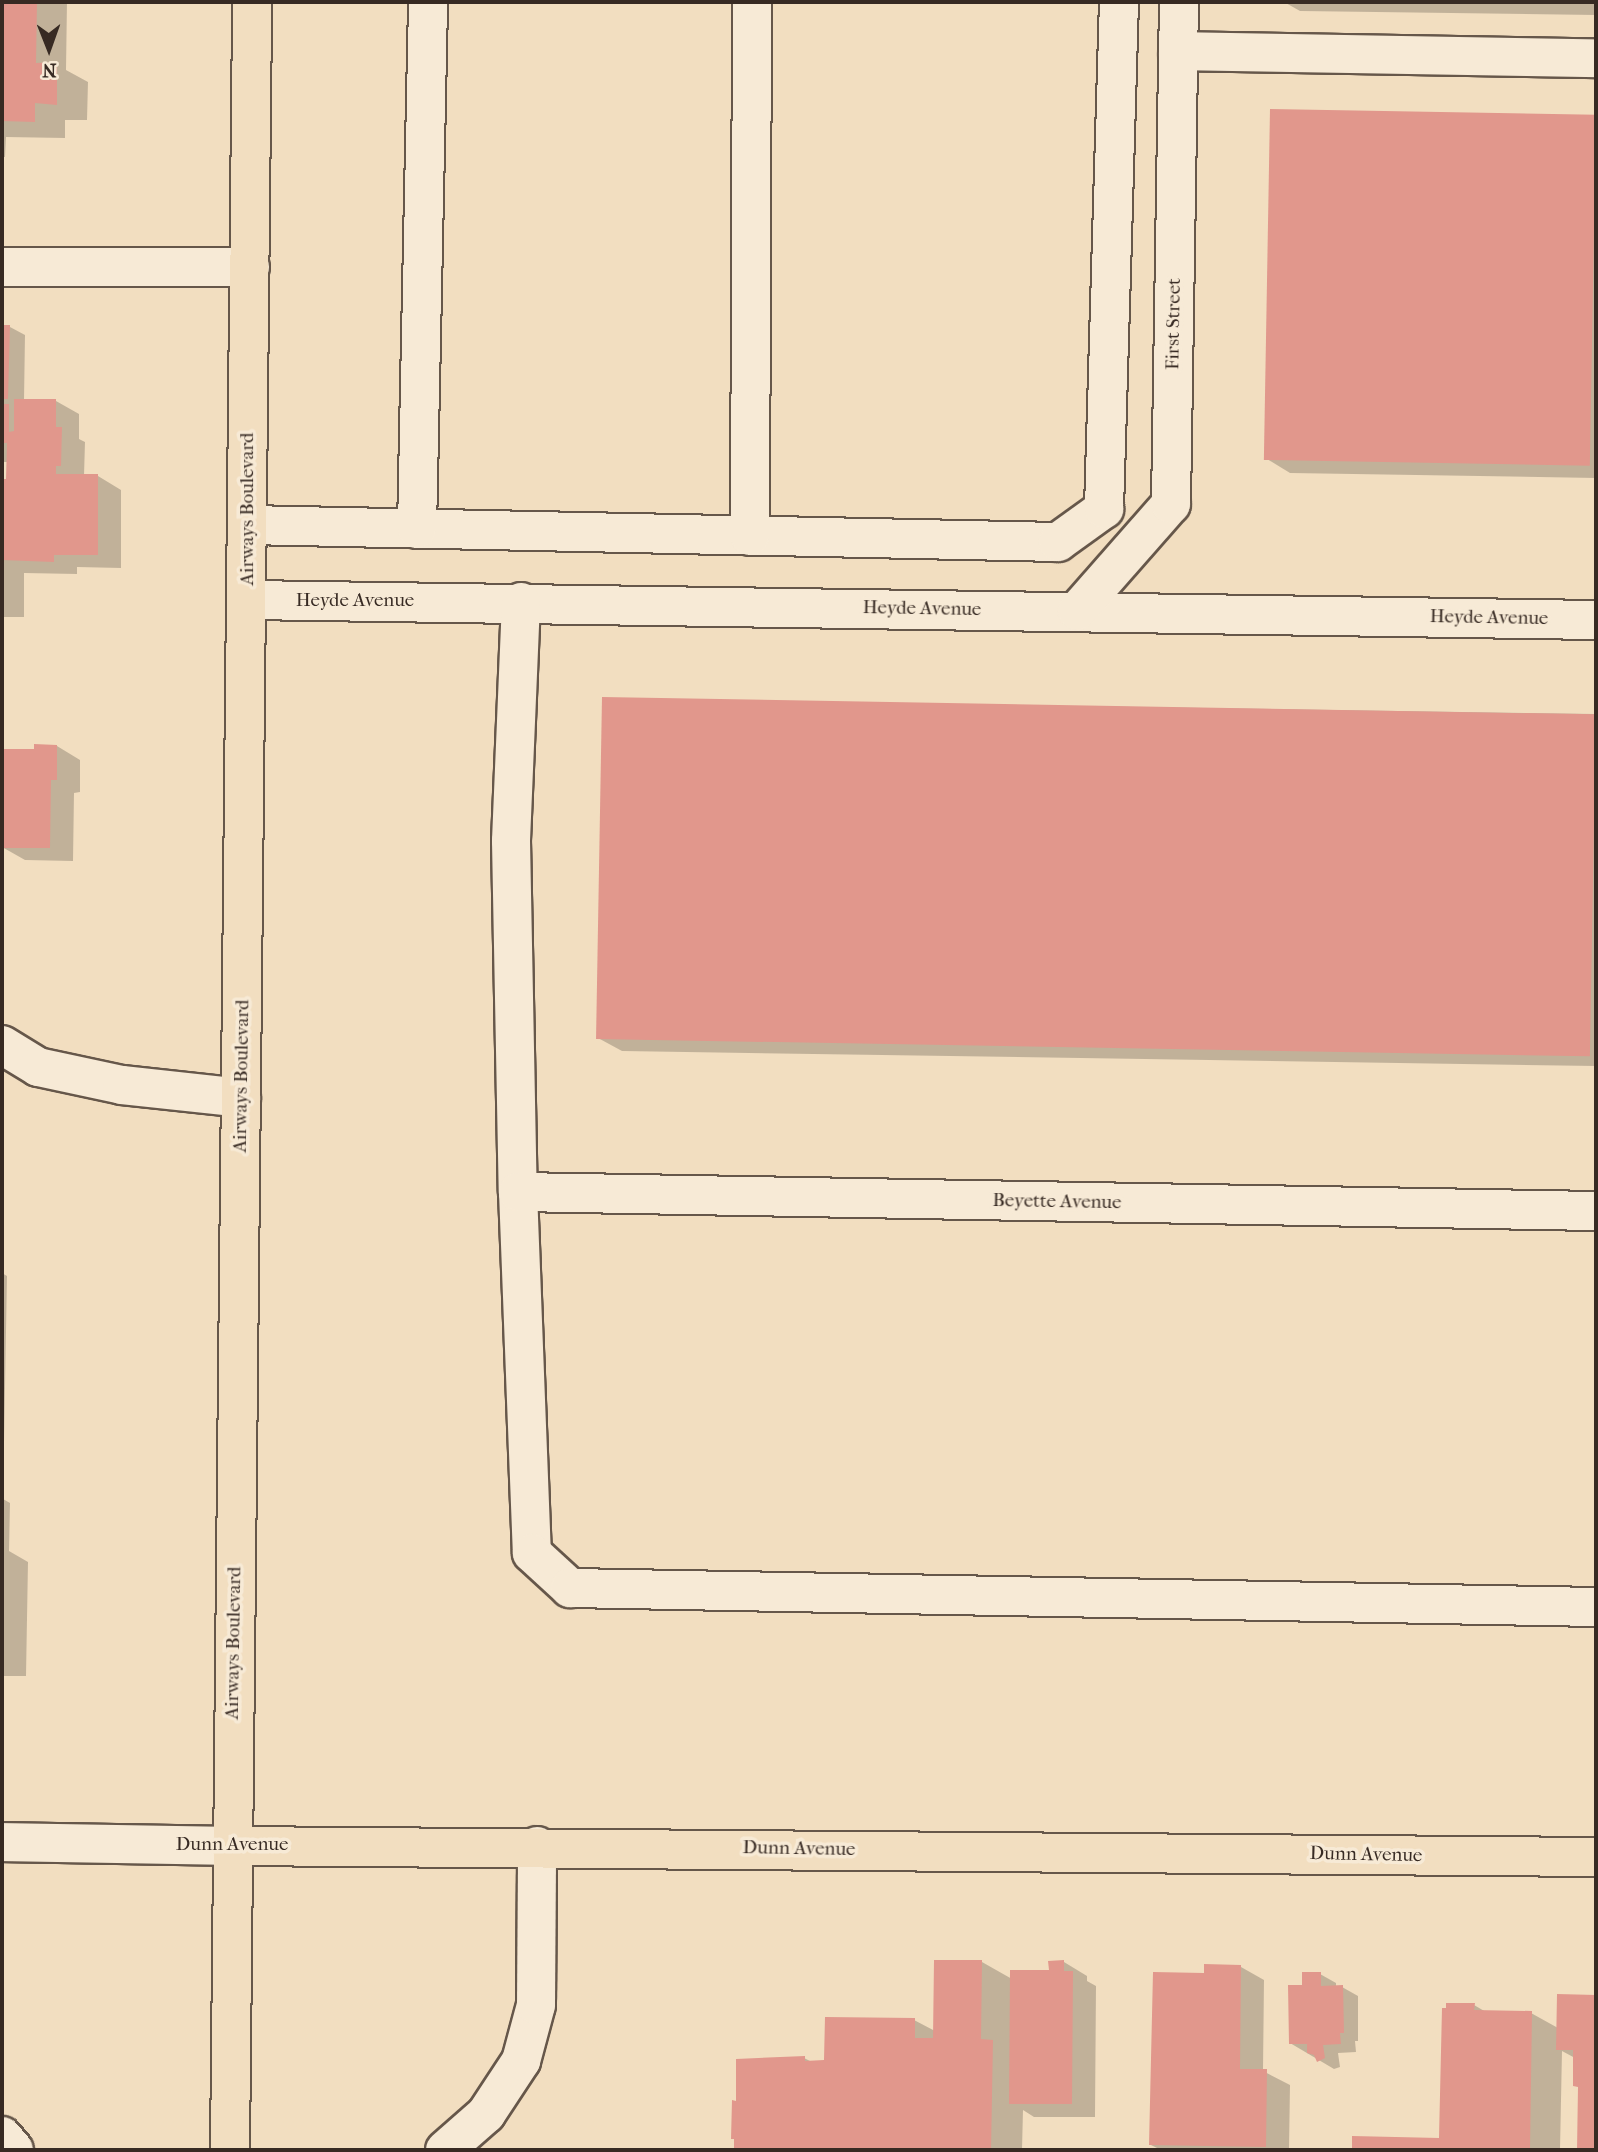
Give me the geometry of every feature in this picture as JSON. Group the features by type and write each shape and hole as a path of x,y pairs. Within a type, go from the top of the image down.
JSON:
{"main road":[{"name":"Airways Boulevard","path":"230,2150 231,1846 248,600 252,2"},
{"name":"Dunn Avenue","path":"231,1846 537,1846 1596,1857"}],"street":[{"path":"417,529 428,2"},
{"path":"750,536 752,2"},
{"path":"247,525 1058,542 1104,509 1119,2"},
{"name":"First Street","path":"1077,611 1171,504 1179,2"},
{"path":"1178,51 1596,58"},
{"path":"2,268 250,267"},
{"name":"Heyde Avenue","path":"248,600 1596,620"},
{"path":"521,602 511,841 519,1192 532,1553 570,1588 1596,1607"},
{"path":"2,1045 38,1067 122,1085 242,1098"},
{"name":"Beyette Avenue","path":"519,1192 1596,1211"},
{"name":"Dunn Avenue","path":"2,1842 231,1846"},
{"path":"445,2150 486,2114 521,2061 536,2005 537,1846"},
{"path":"2,2136 13,2150"}],"building":[{"path":"2,2 37,2 36,63 57,62 57,105 35,103 35,122 2,121"},
{"path":"1270,109 1596,115 1590,466 1264,460"},
{"path":"2,325 10,325 8,399 2,399"},
{"path":"14,399 56,399 56,427 62,427 61,466 56,466 56,474 98,474 98,555 54,555 54,562 2,560 2,479 6,479 7,443 2,443 2,404 9,404 9,432 14,431"},
{"path":"602,697 1596,714 1590,1056 596,1039"},
{"path":"34,744 57,745 57,780 51,780 50,848 2,848 3,749 34,749"},
{"path":"934,1960 982,1960 981,2039 993,2040 991,2150 734,2150 734,2139 731,2139 732,2100 736,2101 736,2059 805,2056 805,2061 824,2060 825,2017 915,2018 915,2038 933,2038"},
{"path":"1064,1960 1064,1971 1073,1971 1072,2104 1009,2104 1010,1970 1049,1970 1048,1961"},
{"path":"1204,1964 1241,1965 1240,2069 1267,2069 1266,2147 1149,2145 1153,1972 1204,1973"},
{"path":"1302,1972 1321,1972 1321,1986 1343,1985 1344,2033 1340,2033 1341,2044 1323,2045 1325,2058 1317,2062 1314,2055 1307,2053 1307,2044 1289,2044 1288,1985 1302,1985"},
{"path":"1557,1994 1596,1995 1596,2150 1577,2150 1578,2087 1573,2086 1573,2050 1556,2050"},
{"path":"1446,2003 1475,2003 1474,2010 1532,2011 1530,2150 1352,2150 1352,2136 1439,2138 1442,2008 1446,2008"}]}
